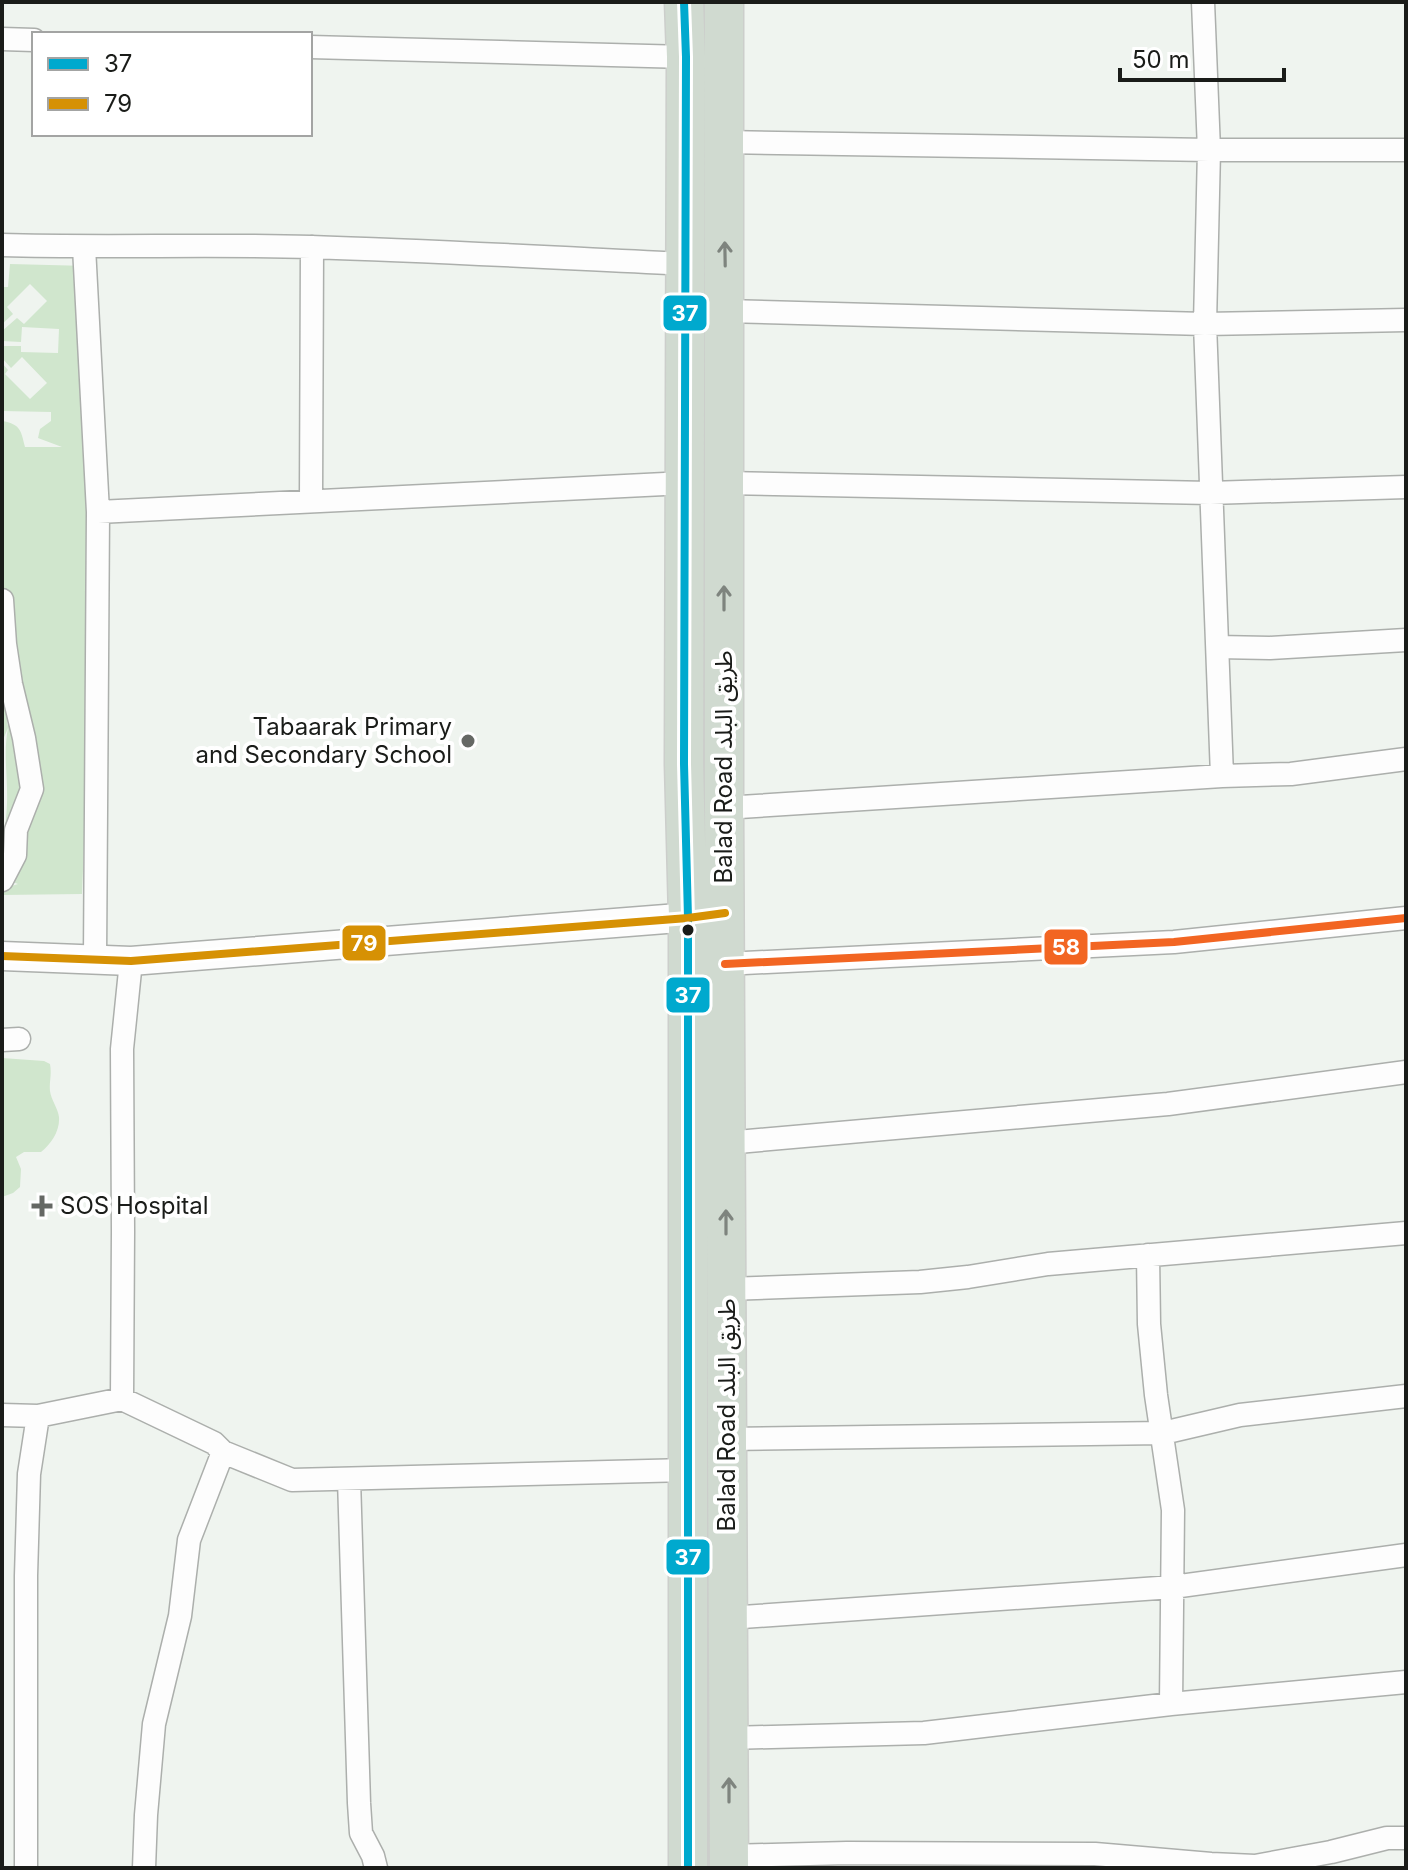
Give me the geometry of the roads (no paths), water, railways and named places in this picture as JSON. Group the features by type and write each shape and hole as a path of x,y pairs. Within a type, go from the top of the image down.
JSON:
{"highway":[{"name":"Balad Road طريق البلد","path":"684,2 684,764 706,915 725,964 729,1862"},
{"name":"Balad Road طريق البلد","path":"688,1868 688,1470 706,915 724,808 724,2"}],"street":[{"path":"1203,2 1209,150 1205,324 1222,776"},
{"path":"2,39 32,40"},
{"path":"312,47 686,57"},
{"path":"724,142 1406,150"},
{"path":"2,245 312,247 686,264"},
{"path":"84,247 98,512 95,959"},
{"path":"311,501 312,247"},
{"path":"725,311 1205,324 1406,320"},
{"path":"98,512 685,483"},
{"path":"724,483 1210,493 1406,487"},
{"path":"2,600 11,684 32,789 16,830 15,855 2,880"},
{"path":"1218,647 1270,648 1406,640"},
{"path":"724,808 1291,774 1406,759"},
{"path":"2,956 131,961 706,915"},
{"path":"725,964 1174,942 1406,918"},
{"path":"122,1399 122,1049 131,961"},
{"path":"726,1143 1168,1104 1406,1072"},
{"path":"727,1289 920,1282 1048,1264 1406,1233"},
{"path":"1148,1255 1149,1324 1173,1510 1171,1704"},
{"path":"727,1439 1163,1433 1240,1415 1406,1396"},
{"path":"2,1415 38,1416 122,1399 214,1443 223,1452 292,1480 688,1470"},
{"path":"26,1868 28,1488 38,1416"},
{"path":"144,1868 154,1724 180,1616 189,1540 223,1452"},
{"path":"349,1479 361,1833 376,1868"},
{"path":"728,1618 1173,1587 1406,1555"},
{"path":"729,1738 924,1733 1171,1704 1406,1682"},
{"path":"729,1862 847,1853 1095,1854 1255,1866 1387,1838 1406,1838"}],"place":[{"name":"Tabaarak Primary and Secondary School","path":"468,741"},
{"name":"SOS Hospital","path":"42,1206"}]}
